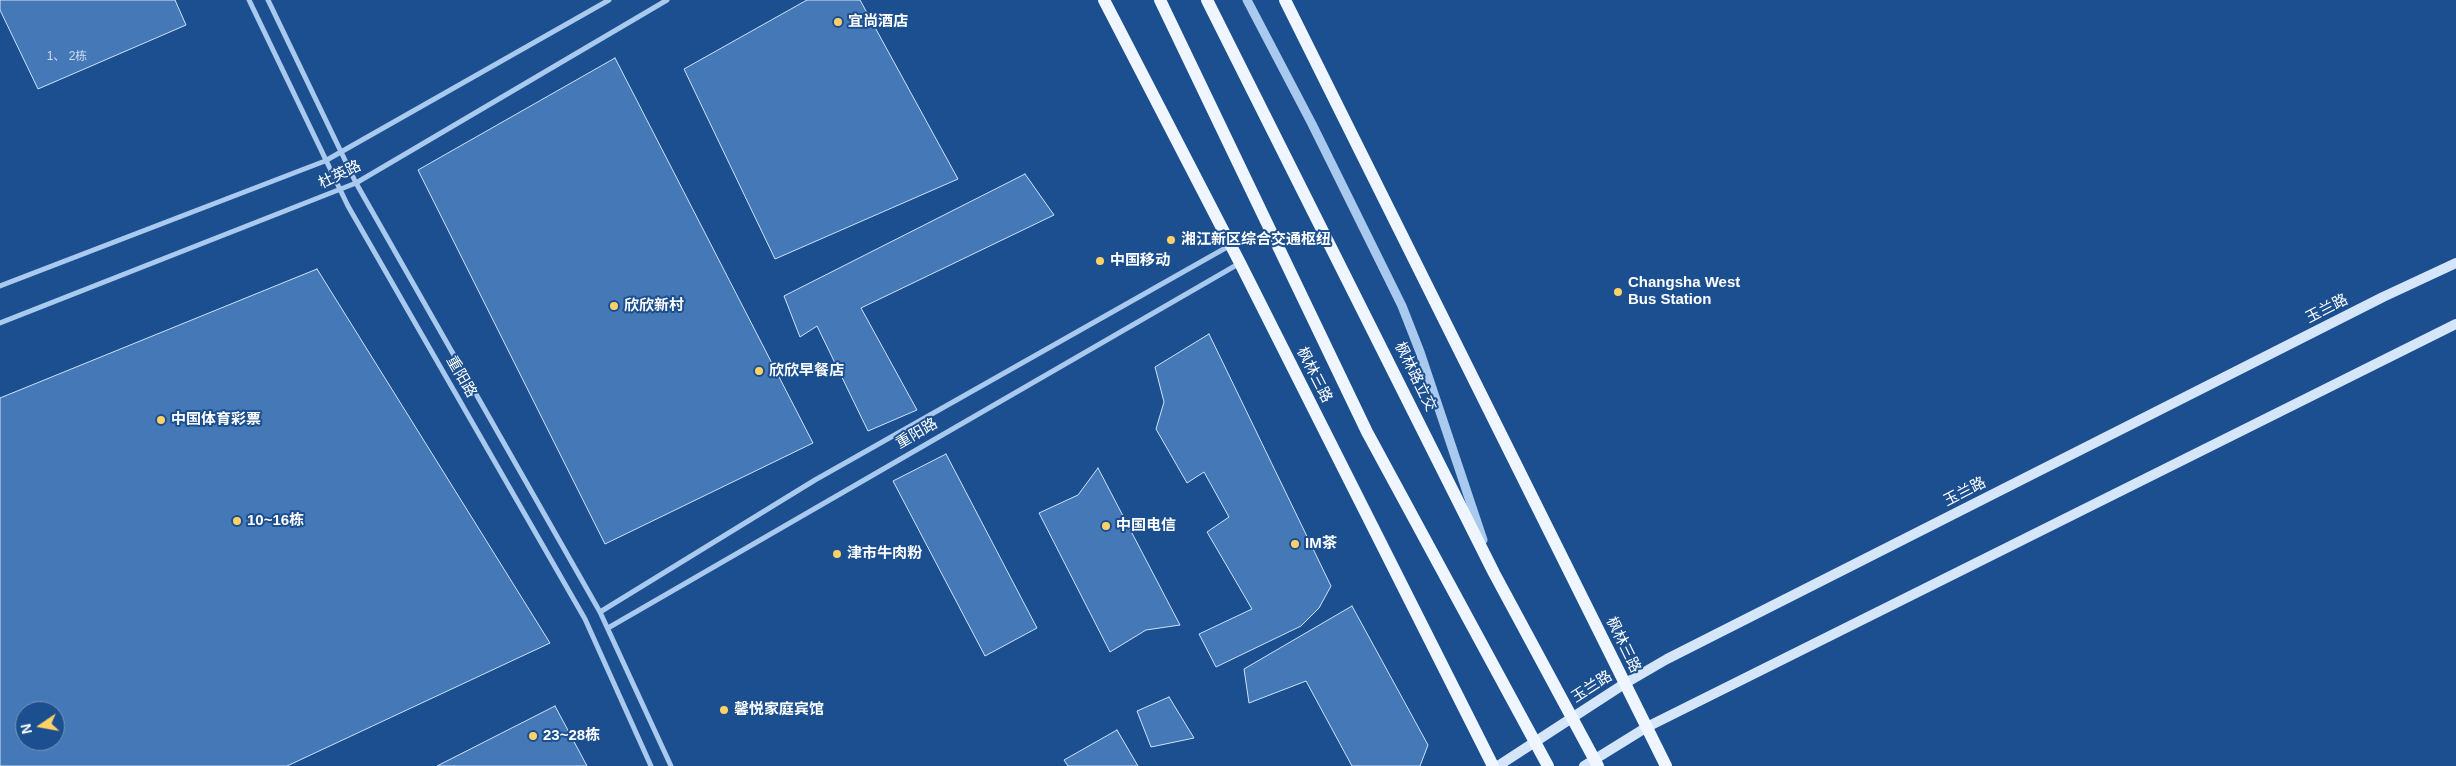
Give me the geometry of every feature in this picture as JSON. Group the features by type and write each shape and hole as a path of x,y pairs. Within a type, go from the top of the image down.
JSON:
{"main road":[{"name":"枫林三路","path":"1104,0 1229,246 1240,263 1493,766"},
{"path":"1160,0 1367,432 1548,766"},
{"name":"枫林路立交","path":"1207,0 1494,573 1598,766"},
{"name":"枫林三路","path":"1285,0 1666,766"},
{"name":"玉兰路","path":"1498,766 1624,684 1685,650 2374,302 2456,263"},
{"path":"1584,766 1647,727 2456,324"}],"street":[{"name":"重阳路","path":"250,0 340,191 585,619 651,766"},
{"name":"重阳路","path":"268,0 356,184 600,612 671,766"},
{"name":"杜英路","path":"0,286 341,154 609,0"},
{"name":"杜英路","path":"0,323 356,184 667,0"},
{"path":"1247,0 1312,124 1402,306 1420,352 1494,573"},
{"name":"重阳路","path":"600,612 815,480 1229,246"},
{"name":"重阳路","path":"608,628 1240,263"}],"building":[{"path":"0,0 175,0 186,25 38,89 0,10"},
{"path":"807,0 860,0 958,179 775,259 684,69"},
{"name":"欣欣新村","path":"615,58 813,443 605,544 418,170"},
{"path":"1025,174 1054,215 861,308 917,410 868,431 817,326 800,337 784,296"},
{"name":"10~16栋","path":"317,269 550,643 287,766 0,766 0,398"},
{"path":"1209,334 1331,586 1319,608 1301,626 1216,667 1199,634 1252,609 1207,532 1229,517 1204,472 1187,483 1156,429 1164,402 1155,367"},
{"path":"946,454 1037,628 985,656 893,481"},
{"path":"1098,468 1180,625 1146,630 1110,652 1039,513 1078,495"},
{"path":"1352,606 1428,745 1420,766 1352,766 1306,681 1249,703 1244,669"},
{"path":"1169,697 1194,738 1151,747 1137,711"},
{"name":"23~28栋","path":"555,706 587,766 437,766"},
{"path":"1117,730 1138,766 1068,766 1064,760"}],"place":[{"name":"宜尚酒店","path":"838,22"},
{"name":"湘江新区综合交通枢纽","path":"1171,240"},
{"name":"中国移动","path":"1100,261"},
{"name":"Changsha West Bus Station","path":"1618,292"},
{"name":"欣欣新村","path":"614,306"},
{"name":"欣欣早餐店","path":"759,371"},
{"name":"中国体育彩票","path":"161,420"},
{"name":"10~16栋","path":"237,521"},
{"name":"中国电信","path":"1106,526"},
{"name":"IM茶","path":"1295,544"},
{"name":"津市牛肉粉","path":"837,554"},
{"name":"馨悦家庭宾馆","path":"724,710"},
{"name":"23~28栋","path":"533,736"}]}
